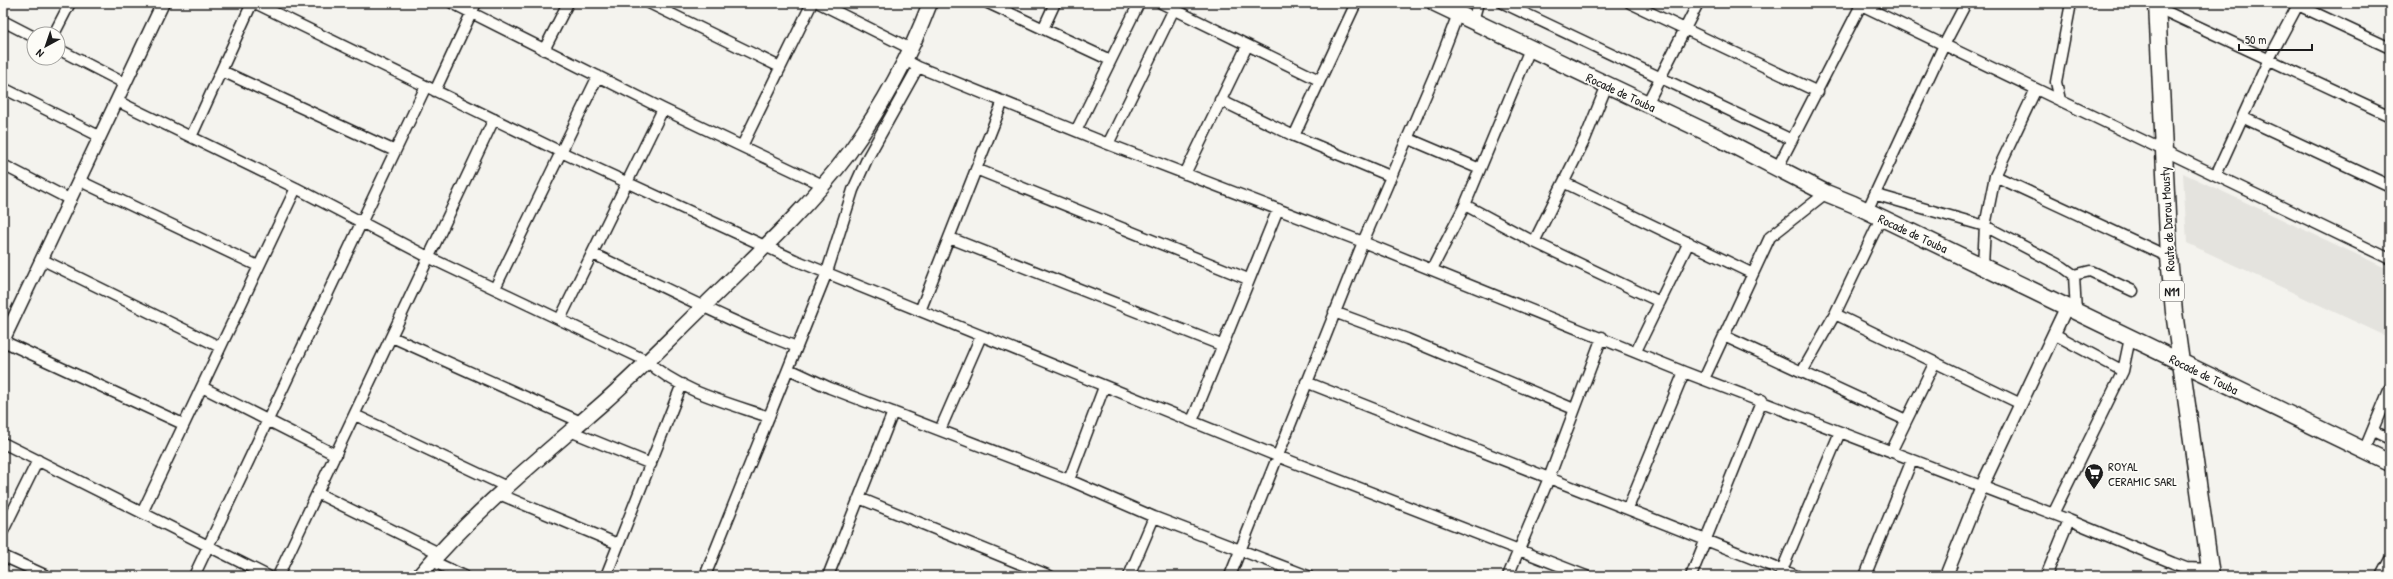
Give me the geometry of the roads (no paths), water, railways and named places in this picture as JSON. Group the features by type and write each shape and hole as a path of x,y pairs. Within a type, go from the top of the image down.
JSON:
{"main road":[{"path":"419,576 447,542 544,452 575,427 705,306 766,246 823,185 862,133 908,54 930,3"},
{"name":"Rocade de Touba","path":"1435,3 1647,104 1826,193 1983,266 2071,310 2390,463"},
{"name":"Route de Darou Mousty","path":"2154,4 2169,257 2179,362 2193,438 2211,572"}],"street":[{"path":"58,26 70,3"},
{"path":"163,3 99,136 80,181 43,260 3,341 183,424"},
{"path":"192,137 254,3 626,183 766,246 920,311 1277,456 1520,549 1586,576"},
{"path":"452,3 663,109 823,185"},
{"path":"435,91 476,3"},
{"path":"544,50 568,3"},
{"path":"649,3 780,66"},
{"path":"742,146 812,3"},
{"path":"819,3 908,54 918,67 1108,144 1432,269 1602,337 1684,372 1762,400 1891,452 2069,520 2173,563 2186,568 2211,572"},
{"path":"988,3 1110,60"},
{"path":"1043,29 1055,3"},
{"path":"1076,131 1138,3"},
{"path":"1161,3 1247,46 1320,80"},
{"path":"1294,136 1356,3"},
{"path":"1473,21 1478,3"},
{"path":"1503,3 1660,79 1792,140"},
{"path":"1630,3 1818,92"},
{"path":"1647,104 1698,3"},
{"path":"1802,372 1835,314 1874,215 1876,195 1944,45 1966,3"},
{"path":"2060,100 2056,82 2071,3"},
{"path":"1778,168 1818,92 1859,4 2390,259"},
{"path":"2154,4 2390,116"},
{"path":"2216,175 2244,118 2269,59 2298,4 2390,48"},
{"path":"1108,144 1174,9"},
{"path":"1230,576 1362,242 1458,14"},
{"path":"3,21 26,33"},
{"path":"1185,174 1247,46"},
{"path":"1432,269 1464,205 1530,49"},
{"path":"66,53 124,83"},
{"path":"705,576 827,272 853,190 868,157 918,67"},
{"path":"222,71 395,151"},
{"path":"495,288 598,76"},
{"path":"1534,242 1565,182 1607,85"},
{"path":"194,576 426,86"},
{"path":"3,88 99,136"},
{"path":"1983,266 1985,226 1995,176 2036,89"},
{"path":"1220,100 1294,136 1390,176"},
{"path":"117,101 296,188 430,258 647,361 662,373 682,384 769,417"},
{"path":"920,311 1003,101"},
{"path":"560,319 663,109"},
{"path":"2244,118 2390,186"},
{"path":"278,576 430,258 494,120"},
{"path":"1407,138 1480,169"},
{"path":"3,165 71,200"},
{"path":"976,169 1248,279"},
{"path":"1995,176 2169,257"},
{"path":"80,181 258,266"},
{"path":"1565,182 1751,273"},
{"path":"142,513 296,188"},
{"path":"1704,379 1751,273 1770,237 1826,193"},
{"path":"1876,195 1985,226 2063,267 2074,275 2090,272 2133,291"},
{"path":"1464,205 1534,242 1660,302"},
{"path":"1192,421 1221,345 1278,209"},
{"path":"950,238 1221,345"},
{"path":"1636,351 1689,242"},
{"path":"593,254 705,306 727,319 797,348"},
{"path":"43,260 220,347"},
{"path":"1946,576 1982,486 2054,334 2071,310 2074,275"},
{"path":"1334,312 1408,339 1574,409"},
{"path":"1835,314 2021,404"},
{"path":"2054,334 2123,372"},
{"path":"940,430 982,336"},
{"path":"1724,336 1906,420"},
{"path":"392,337 651,464"},
{"path":"1508,576 1549,478 1602,337"},
{"path":"2053,514 2123,372 2130,338"},
{"path":"1891,452 1935,362"},
{"path":"789,369 893,412 1069,480 1154,517 1241,549 1308,576"},
{"path":"1628,508 1684,372"},
{"path":"1306,382 1706,538 1797,576"},
{"path":"606,576 682,384"},
{"path":"202,386 336,455"},
{"path":"1069,480 1104,386"},
{"path":"2364,451 2390,388"},
{"path":"1691,576 1762,400"},
{"path":"828,576 893,412"},
{"path":"355,415 503,490 618,544"},
{"path":"2373,431 2390,439"},
{"path":"1782,570 1840,432"},
{"path":"3,443 268,576"},
{"path":"3,531 38,460"},
{"path":"1865,576 1912,460"},
{"path":"317,493 436,557 464,576"},
{"path":"860,498 1050,576"},
{"path":"1128,576 1154,517"},
{"path":"2046,576 2069,520"},
{"path":"3,556 47,576"},
{"path":"2381,576 2390,559"}],"place":[{"name":"ROYAL CERAMIC SARL","path":"2094,490"}]}
